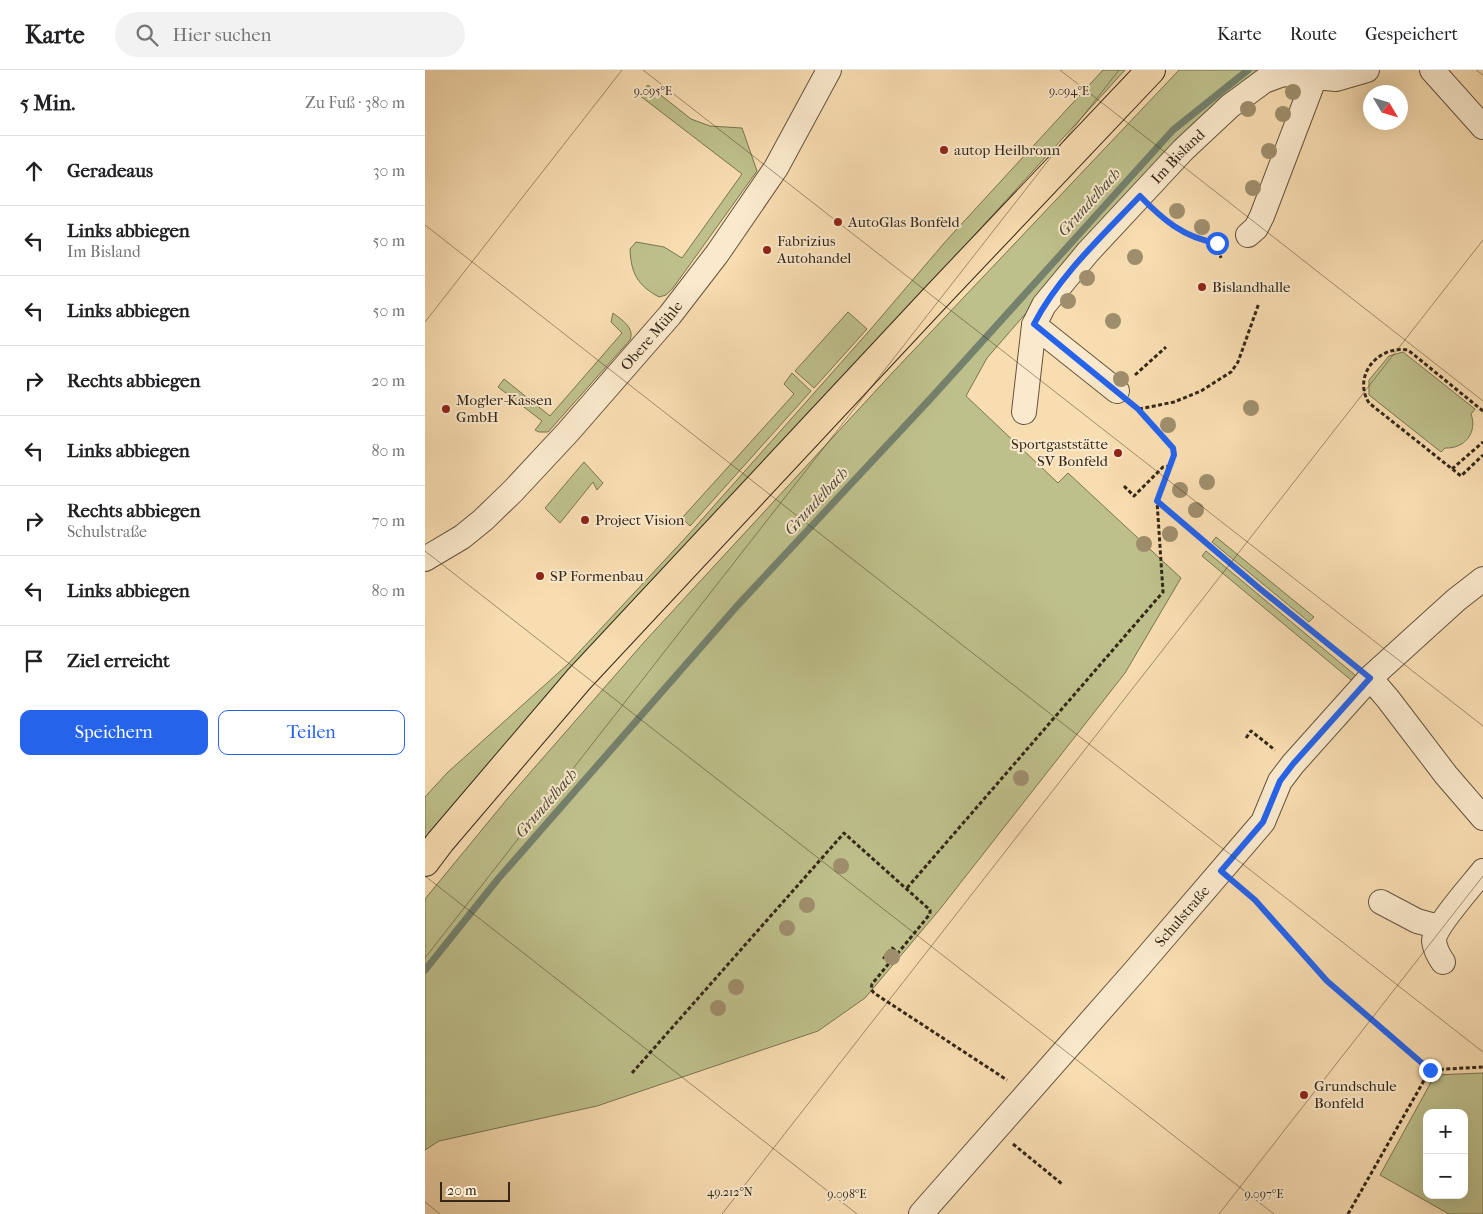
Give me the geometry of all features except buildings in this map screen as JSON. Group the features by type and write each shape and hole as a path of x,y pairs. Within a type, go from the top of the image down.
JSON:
{"main road":[{"path":"425,862 579,679 1151,70"}],"street":[{"name":"Obere Mühle","path":"425,559 469,531 513,491 568,432 670,315 717,254 776,168 829,70"},
{"name":"Im Bisland","path":"1024,412 1034,324 1044,305 1088,252 1183,150 1230,106 1264,81 1283,74 1336,79 1367,70"},
{"path":"1432,70 1483,127"},
{"path":"1248,235 1256,228 1262,216 1315,77"},
{"path":"1034,324 1117,391"},
{"name":"Schulstraße","path":"921,1214 1263,822 1280,781 1293,764 1370,678 1456,600 1483,579"},
{"path":"1370,678 1446,775 1483,818"},
{"path":"1443,962 1436,952 1434,939 1439,927 1483,871"},
{"path":"1381,902 1417,921 1439,927"}],"path":[{"path":"1140,196 1161,217 1181,231 1205,241 1217,243 1248,235"},
{"path":"1217,243 1221,258"},
{"path":"1138,409 1174,402 1201,391 1231,372 1237,362 1259,303"},
{"path":"907,888 1163,592 1157,501 1171,466 1174,455 1173,448 1138,409 1117,391 1166,347"},
{"path":"1483,411 1408,350 1397,348 1389,351 1379,357 1365,373 1362,385 1363,395 1369,403 1461,476 1483,455"},
{"path":"1452,469 1483,442"},
{"path":"1124,486 1134,496 1163,467 1171,466"},
{"path":"1157,501 1259,588 1370,678"},
{"path":"1246,738 1251,731 1293,764"},
{"path":"632,1073 845,833 930,910 930,914 898,953 892,948 884,958 889,962 871,984 871,989 874,993 1014,1084"},
{"path":"1221,871 1255,900 1327,981 1430,1070 1483,1067"},
{"path":"1348,1214 1430,1070"},
{"path":"1013,1143 1063,1183"}],"green space":[{"path":"1103,70 1125,70 826,398 425,850 425,797 447,773 567,665 689,534 870,330 945,242"},
{"path":"1179,70 1260,70 1179,137 987,358 966,396 1058,483 1068,473 1181,578 1125,673 940,909 865,998 818,1031 597,1106 439,1141 425,1150 425,899 508,798 646,640 894,371"},
{"path":"648,85 691,119 710,126 742,128 757,171 673,288 666,295 659,297 640,283 634,272 630,249 636,242 664,247 682,258 742,174 639,95"},
{"path":"848,312 867,329 814,388 795,371"},
{"path":"613,313 624,321 629,328 631,332 630,340 548,432 535,430 542,421 498,387 504,379 550,416 622,333 611,322"},
{"path":"1403,352 1475,409 1471,414 1473,427 1471,433 1463,443 1452,448 1445,448 1441,452 1369,395 1369,380 1389,356"},
{"path":"792,373 811,391 690,526 682,518 794,394 784,384"},
{"path":"584,462 603,483 597,490 593,482 560,523 545,508"},
{"path":"1216,537 1314,617 1309,622 1212,542"},
{"path":"1206,551 1361,680 1357,685 1202,556"},
{"path":"1483,1073 1483,1214 1449,1214 1380,1175 1435,1075"}],"waterway":[{"name":"Grundelbach","path":"425,970 498,879 737,606 932,397 1173,130 1248,70"}],"place":[{"name":"autop Heilbronn","path":"944,150"},
{"name":"AutoGlas Bonfeld","path":"838,222"},
{"name":"Fabrizius Autohandel","path":"767,250"},
{"name":"Bislandhalle","path":"1202,287"},
{"name":"Mogler-Kassen GmbH","path":"446,409"},
{"name":"Sportgaststätte SV Bonfeld","path":"1118,453"},
{"name":"Project Vision","path":"585,520"},
{"name":"SP Formenbau","path":"540,576"},
{"name":"Grundschule Bonfeld","path":"1304,1095"}],"route":[{"path":"1217,243 1205,241 1181,231 1161,217 1140,196 1088,252 1044,305 1034,324 1138,409 1173,448 1174,455 1157,501 1259,588 1370,678 1293,764 1280,781 1263,822 1221,871 1255,900 1327,981 1430,1070"}]}
